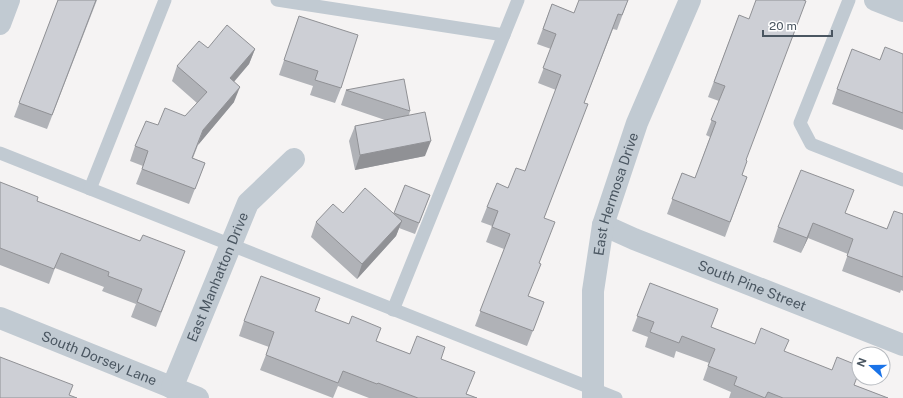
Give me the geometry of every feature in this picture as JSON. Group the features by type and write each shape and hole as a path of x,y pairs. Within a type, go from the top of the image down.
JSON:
{"street":[{"path":"0,24 9,0"},
{"name":"East Hermosa Drive","path":"593,394 593,292 602,225 637,123 690,0"},
{"path":"875,0 903,11"},
{"name":"East Manhatton Drive","path":"172,388 248,203 294,159"},
{"name":"South Pine Street","path":"602,225 641,242 903,345"},
{"name":"South Dorsey Lane","path":"0,318 198,398"}],"lane":[{"path":"90,189 165,0"},
{"path":"277,0 504,35"},
{"path":"393,310 518,0"},
{"path":"849,0 800,123 811,144 903,180"},
{"path":"0,153 393,310 593,394 616,398"}],"building":[{"path":"58,0 96,0 52,115 19,103"},
{"path":"579,0 628,0 622,15 618,14 584,103 588,104 544,218 555,222 539,263 541,264 528,296 544,302 533,331 480,311 510,234 492,227 498,211 487,207 497,183 508,188 516,168 525,171 561,75 543,68 556,34 543,29 552,4 574,13"},
{"path":"756,0 806,1 746,160 747,161 742,175 747,177 730,222 672,199 682,173 695,178 716,122 711,120 725,86 714,82 739,15 749,19"},
{"path":"299,16 358,35 341,88 315,80 318,71 284,60"},
{"path":"227,25 255,49 230,78 240,87 203,130 192,158 205,163 195,189 142,169 148,151 135,146 146,121 158,125 165,108 185,116 207,92 177,66 199,41 208,48"},
{"path":"885,47 903,54 903,113 837,89 852,49 880,60"},
{"path":"404,79 410,111 346,90"},
{"path":"425,112 431,141 360,155 355,126"},
{"path":"801,170 854,190 845,213 887,229 894,211 903,214 903,277 847,256 853,239 813,223 807,238 778,227"},
{"path":"0,182 38,197 37,201 140,241 143,235 185,251 161,312 137,302 142,289 108,276 109,272 61,253 54,269 0,248"},
{"path":"405,185 430,195 419,223 394,213"},
{"path":"365,188 402,221 362,264 316,222 333,204 343,213"},
{"path":"261,276 320,298 315,311 349,324 352,316 381,328 376,341 410,354 417,336 445,347 441,359 475,372 466,394 477,398 418,398 343,371 338,383 266,355 274,332 244,321"},
{"path":"650,283 718,309 711,327 755,344 761,328 789,340 784,351 832,370 837,357 851,363 851,386 857,386 888,398 783,398 768,392 765,398 734,385 737,377 708,366 715,349 682,336 679,343 650,332 654,322 637,316"},
{"path":"0,357 73,385 69,395 77,398 0,398"}]}
